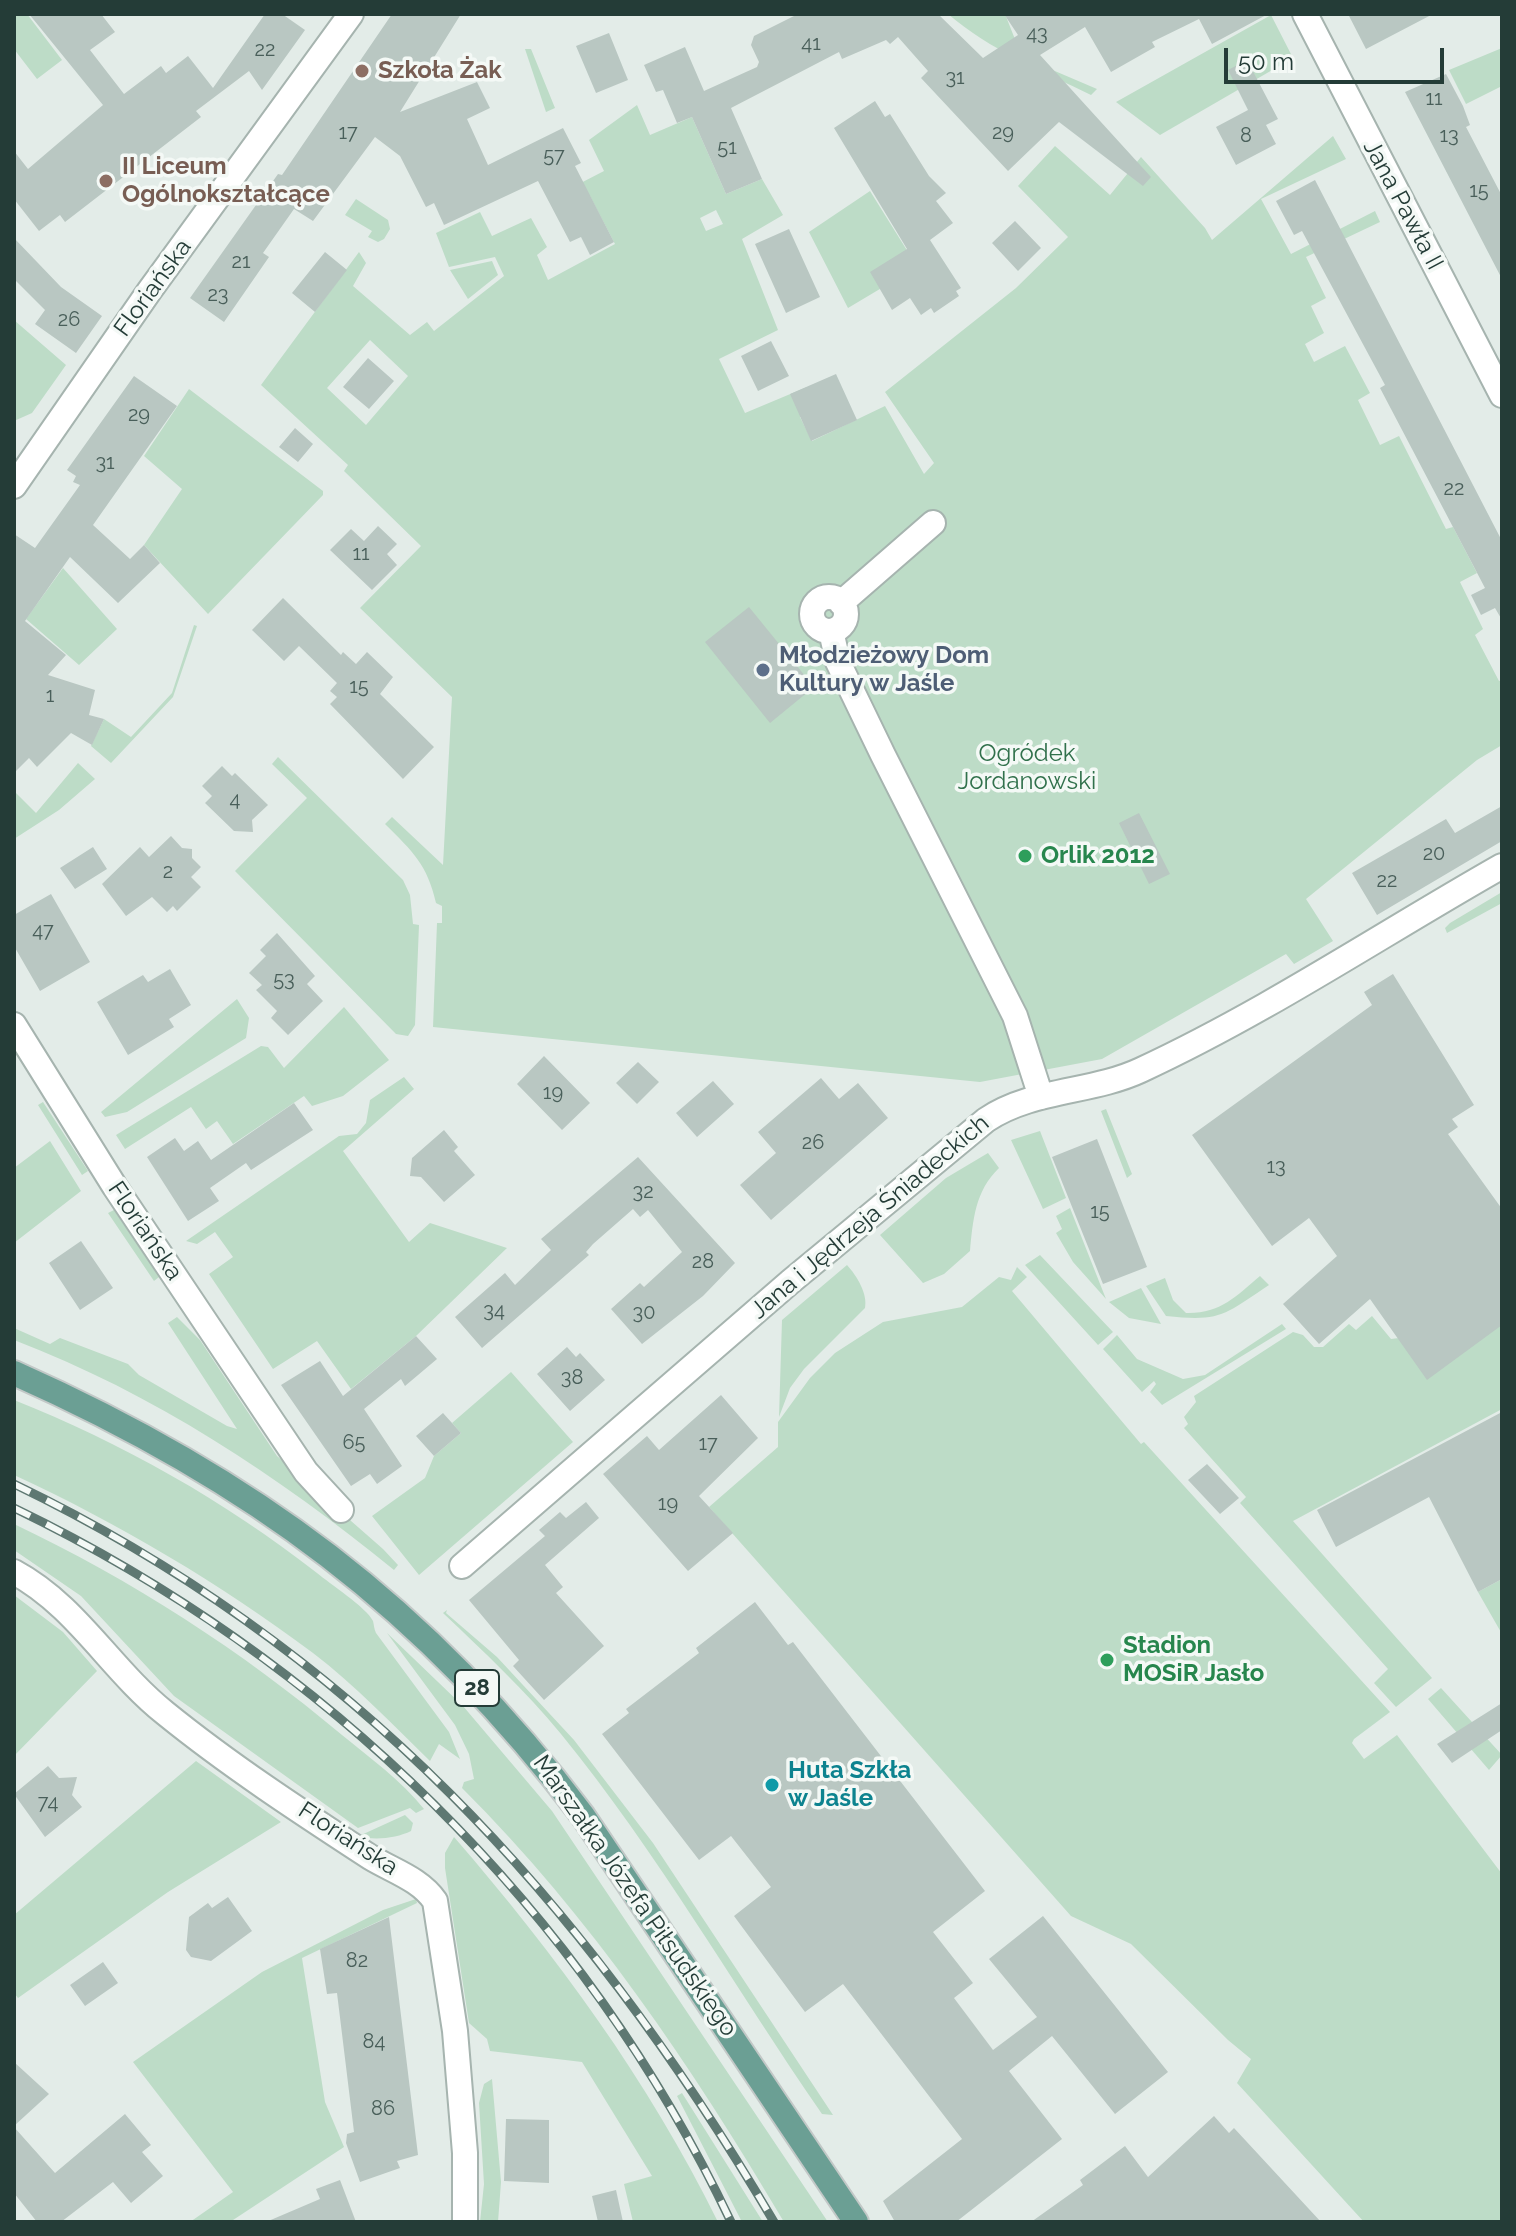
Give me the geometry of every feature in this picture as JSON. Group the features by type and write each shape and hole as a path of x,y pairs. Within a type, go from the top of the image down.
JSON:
{"main road":[{"name":"Marszałka Józefa Piłsudskiego","path":"14,1373 140,1433 206,1469 357,1576 478,1689 536,1752 590,1826 856,2222"}],"street":[{"name":"Floriańska","path":"15,482 351,14"},
{"name":"Jana Pawła II","path":"1305,14 1502,395"},
{"path":"933,523 841,603 825,598 813,609 816,625 831,631 838,662 1015,1016 1041,1097"},
{"name":"Jana i Jędrzeja Śniadeckich","path":"462,1566 790,1282 968,1134 1004,1108 1124,1077 1150,1065 1502,866"},
{"name":"Floriańska","path":"14,1025 115,1187 306,1472 341,1510"},
{"name":"Floriańska","path":"14,1572 66,1607 131,1682 165,1713 373,1859 421,1885 435,1901 455,2031 465,2153 465,2222"}],"green space":[{"path":"14,14 27,14 62,60 37,79 14,49"},
{"path":"948,14 1005,14 1022,57 1097,89 1091,95 1035,68 981,38"},
{"path":"1271,15 1293,58 1160,135 1116,102"},
{"path":"1502,48 1502,86 1466,104 1449,70"},
{"path":"525,49 531,49 555,108 546,112"},
{"name":"Ogródek Jordanowski","path":"637,105 650,135 692,117 726,194 762,179 783,215 742,239 778,330 719,359 745,413 807,387 817,408 800,417 812,441 885,406 924,474 934,463 885,392 1016,288 1068,237 1018,186 1055,146 1110,195 1141,157 1205,228 1212,240 1333,136 1346,159 1261,199 1291,254 1375,211 1380,222 1306,257 1326,298 1311,306 1324,333 1305,344 1314,362 1345,346 1370,393 1358,400 1380,445 1399,436 1446,529 1453,527 1477,573 1460,582 1483,629 1475,635 1499,681 1502,680 1502,745 1477,760 1306,899 1333,941 1294,964 1286,954 1102,1059 980,1082 433,1027 437,923 442,923 442,906 436,903 418,859 385,824 392,817 443,865 452,697 360,608 421,546 344,471 348,465 261,385 359,252 366,263 353,286 410,335 427,322 434,331 504,276 495,257 449,267 436,233 480,212 492,236 531,218 547,247 537,255 548,280 615,244 590,196 573,187 604,171 589,140","holes":["716,210 723,224 706,231 700,218","370,340 408,376 366,425 327,388"]},
{"path":"870,191 908,252 900,277 848,308 809,232"},
{"path":"356,199 388,220 390,229 384,239 378,242 368,237 372,231 345,215"},
{"path":"492,261 498,275 468,299 450,270"},
{"path":"14,320 66,365 32,413 14,421"},
{"path":"189,389 323,491 323,495 208,614 144,545 182,489 144,456"},
{"path":"63,568 117,629 79,665 26,619"},
{"path":"194,625 197,626 173,697 111,763 91,746 104,719 131,737 172,693"},
{"path":"278,757 403,880 410,895 413,924 419,925 415,1025 408,1036 396,1034 235,871 307,798 272,764"},
{"path":"78,763 95,779 59,810 14,839 14,791 36,813"},
{"path":"1502,892 1502,903 1447,933 1445,928 1450,923"},
{"path":"237,999 249,1018 246,1038 127,1112 105,1117 101,1112"},
{"path":"344,1007 389,1060 343,1096 312,1106 304,1096 233,1144 217,1121 206,1129 191,1107 125,1149 116,1135 261,1046 268,1047 284,1068"},
{"path":"404,1077 414,1089 343,1151 409,1242 430,1223 507,1248 416,1336 351,1389 317,1341 273,1369 209,1274 233,1257 215,1232 197,1244 186,1241 339,1136 357,1134 366,1123 370,1100"},
{"path":"43,1102 88,1171 82,1175 38,1105"},
{"path":"1106,1109 1132,1174 1127,1178 1101,1111"},
{"path":"1040,1131 1066,1198 1043,1209 1011,1140"},
{"path":"50,1141 81,1191 14,1243 14,1168"},
{"path":"988,1153 999,1168 980,1196 970,1251 944,1274 923,1283 880,1235 946,1178"},
{"path":"1070,1208 1106,1299 1073,1262 1056,1233 1062,1229 1056,1216"},
{"path":"114,1210 159,1277 154,1281 108,1213"},
{"path":"1040,1255 1113,1332 1098,1345 1025,1265"},
{"path":"847,1265 861,1285 865,1308 804,1369 790,1388 779,1417 782,1320"},
{"path":"1017,1267 1027,1277 1012,1291 1141,1444 1144,1442 1390,1712 1354,1739 1352,1743 1364,1759 1397,1735 1502,1874 1502,2222 1364,2222 1237,2083 1251,2059 1131,1944 1071,1916 709,1507 778,1447 778,1422 810,1378 835,1353 883,1322 962,1307 999,1277 1011,1280"},
{"path":"1260,1276 1269,1285 1231,1310 1211,1317 1166,1316 1146,1286 1165,1278 1173,1300 1186,1313 1198,1313 1226,1303"},
{"path":"1141,1288 1161,1324 1129,1318 1109,1302"},
{"path":"1372,1316 1391,1339 1502,1325 1502,1409 1293,1521 1432,1678 1396,1707 1374,1683 1388,1669 1240,1503 1246,1497 1184,1428 1188,1424 1184,1417 1196,1402 1194,1396 1293,1332 1303,1335 1314,1347 1323,1347 1349,1324 1356,1330"},
{"path":"177,1317 200,1340 277,1456 383,1549 398,1565 394,1570 305,1502 213,1440 116,1385 14,1340 14,1328 50,1344 60,1338 128,1364 139,1375 237,1429 168,1323"},
{"path":"1282,1324 1286,1329 1162,1405 1150,1392 1156,1384 1154,1381 1142,1392 1103,1349 1117,1335 1137,1359 1183,1379 1205,1375"},
{"path":"511,1372 573,1442 419,1575 372,1516 425,1478 434,1456 461,1433 452,1423"},
{"path":"14,1400 94,1435 172,1476 246,1522 356,1603 373,1621 376,1633 449,1732 460,1759 439,1744 430,1761 344,1678 278,1627 130,1534 14,1475"},
{"path":"14,1524 143,1593 225,1646 374,1761 424,1809 416,1813 410,1808 358,1828 174,1696 81,1596 14,1550"},
{"path":"1502,1579 1502,1634 1478,1592"},
{"path":"14,1595 63,1632 97,1671 14,1756"},
{"path":"447,1610 446,1613 497,1657 574,1740 653,1843 833,2115 822,2114 663,1873 596,1779 533,1702 443,1613"},
{"path":"387,1633 463,1706 552,1811 828,2222 784,2222 713,2106 637,1995 554,1889 462,1788 464,1782 474,1779 469,1754 455,1725"},
{"path":"1441,1688 1502,1755 1489,1770 1428,1699"},
{"path":"196,1761 281,1822 168,1892 18,1998 14,1993 14,1915"},
{"path":"405,1815 413,1823 411,1831 385,1838 359,1836"},
{"path":"454,1837 529,1927 631,2069 718,2222 633,2222 624,2184 652,2176 582,2062 490,2051 487,2039 469,2023 445,1868 445,1853"},
{"path":"416,1899 417,1903 302,1958 325,2102 344,2147 230,2222 190,2222 233,2192 133,2062 262,1972 383,1910"},
{"path":"492,2079 501,2182 498,2222 480,2222 484,2184 479,2103 484,2084"},
{"path":"682,2093 763,2222 742,2222 677,2096"}],"building":[{"path":"29,14 101,14 115,32 90,50 124,94 161,66 166,73 188,56 213,88 265,14 282,14 305,30 262,90 249,71 196,111 201,117 65,222 60,215 39,231 14,199 14,151 28,169 103,105"},
{"path":"392,14 461,14 400,112 477,82 490,108 467,119 488,165 563,128 581,163 575,166 614,242 590,255 581,237 570,242 538,181 444,225 434,203 426,207 400,156 375,137 313,221 294,209 263,253 269,257 224,322 190,298 278,174 282,175"},
{"path":"798,14 938,14 983,58 1018,35 1004,14 1268,14 1212,44 1199,19 1152,42 1155,47 1111,72 1085,27 1040,55 1151,177 1143,186 1059,122 1008,171 921,78 928,71 898,37 890,44 886,40 842,59 839,52 731,108 762,179 726,194 692,117 677,123 663,90 656,92 644,65 685,47 704,91 757,67 759,62 751,45 754,36"},
{"path":"1348,14 1433,14 1366,49"},
{"path":"609,33 628,80 596,93 576,46"},
{"path":"1247,60 1278,119 1266,125 1276,144 1236,165 1216,127 1248,110 1228,70"},
{"path":"1446,74 1463,106 1470,125 1466,127 1502,196 1502,279 1405,92"},
{"path":"875,101 885,117 890,114 929,176 946,193 936,201 953,223 930,240 961,288 956,291 959,296 934,313 931,308 921,315 910,298 892,310 870,272 907,249 834,128"},
{"path":"1315,180 1502,541 1502,620 1495,608 1481,615 1471,595 1485,588 1380,388 1385,385 1302,231 1294,235 1276,201"},
{"path":"1015,221 1041,248 1018,271 992,243"},
{"path":"789,229 820,297 786,313 755,244"},
{"path":"14,238 61,287 102,316 76,353 35,324 45,310 14,279"},
{"path":"325,252 347,270 315,312 292,293"},
{"path":"771,341 789,376 758,391 741,356"},
{"path":"368,358 394,381 369,409 343,387"},
{"path":"836,374 857,420 811,441 790,394"},
{"path":"134,376 177,406 93,525 130,559 144,545 160,563 118,603 70,557 25,621 66,655 48,675 95,690 89,715 104,719 92,745 71,733 37,767 29,758 14,773 14,534 35,548 80,485 73,482 76,476 67,470"},
{"path":"295,428 313,444 298,462 279,447"},
{"path":"378,526 397,544 387,554 397,565 372,590 330,550 351,529 364,541"},
{"path":"283,598 341,655 343,652 356,664 367,652 393,677 380,694 434,747 403,779 330,704 337,697 330,691 337,683 299,646 284,661 252,630"},
{"name":"Młodzieżowy Dom Kultury w Jaśle","path":"749,607 814,687 770,723 705,642"},
{"path":"222,766 232,776 235,773 268,805 252,820 253,832 234,831 205,803 212,796 202,786"},
{"path":"1502,806 1502,841 1377,915 1352,873 1446,819 1455,833"},
{"path":"1139,813 1170,874 1149,884 1119,823"},
{"path":"171,836 182,848 192,849 192,858 201,867 191,877 201,887 177,911 173,906 167,912 152,897 126,916 102,884 140,847 149,857"},
{"path":"93,847 107,869 75,889 60,868"},
{"path":"51,894 90,962 40,991 14,946 14,915"},
{"path":"277,933 315,976 307,984 323,1001 288,1035 271,1018 277,1011 256,990 262,985 249,973 266,956 260,950"},
{"path":"170,969 191,1005 169,1019 174,1027 128,1055 97,1002 143,975 148,982"},
{"path":"1393,974 1474,1105 1452,1119 1458,1127 1448,1134 1502,1209 1502,1325 1427,1380 1370,1299 1319,1344 1283,1304 1337,1256 1309,1218 1272,1246 1192,1135 1372,1005 1364,992"},
{"path":"544,1056 590,1103 562,1130 517,1084"},
{"path":"638,1062 659,1082 637,1104 616,1083"},
{"path":"821,1078 839,1099 858,1083 888,1118 771,1220 740,1185 776,1153 758,1132"},
{"path":"713,1081 734,1104 697,1137 676,1113"},
{"path":"294,1103 313,1130 251,1170 246,1163 210,1188 219,1201 188,1221 147,1157 175,1138 184,1151 198,1141 211,1160"},
{"path":"444,1130 458,1147 454,1151 475,1175 444,1202 421,1177 410,1176 412,1158"},
{"path":"1097,1139 1147,1267 1103,1284 1052,1157"},
{"path":"638,1157 735,1263 703,1296 642,1344 611,1309 640,1283 644,1287 682,1252 648,1210 640,1217 633,1209 593,1244 586,1252 589,1255 482,1348 455,1317 505,1273 515,1285 551,1250 541,1239"},
{"path":"81,1241 113,1288 80,1310 49,1263"},
{"path":"416,1336 437,1359 405,1386 401,1379 364,1409 402,1466 377,1484 370,1474 351,1486 281,1385 320,1361 343,1396"},
{"path":"567,1347 576,1357 580,1353 605,1380 570,1411 537,1374"},
{"path":"721,1395 758,1438 699,1496 733,1533 688,1571 603,1474 647,1436 659,1450"},
{"path":"1502,1412 1502,1579 1478,1592 1429,1497 1336,1547 1317,1510"},
{"path":"443,1413 461,1433 434,1456 416,1436"},
{"path":"1207,1464 1239,1498 1220,1514 1188,1480"},
{"path":"586,1502 599,1518 545,1565 563,1587 556,1593 604,1646 544,1700 513,1666 519,1660 469,1600 545,1536 539,1530 560,1512 566,1518"},
{"name":"Huta Szkła w Jaśle","path":"755,1602 788,1645 793,1642 985,1891 933,1932 973,1983 954,1998 993,2050 1037,2017 989,1959 1043,1916 1168,2072 1115,2114 1052,2036 1009,2071 1062,2139 956,2222 895,2222 883,2201 962,2139 843,1984 805,2012 734,1916 771,1887 731,1836 699,1860 602,1734 629,1713 626,1709 699,1653 696,1648"},
{"path":"1502,1703 1502,1730 1452,1763 1437,1744"},
{"path":"48,1766 59,1778 77,1777 72,1795 82,1807 45,1837 14,1794"},
{"path":"228,1897 252,1931 211,1961 191,1957 186,1950 189,1917 208,1903 212,1908"},
{"path":"389,1917 418,2155 397,2161 400,2168 360,2182 346,2143 347,2134 354,2132 337,1993 327,1994 320,1949"},
{"path":"103,1962 118,1983 85,2006 70,1985"},
{"path":"14,2062 49,2094 14,2126"},
{"path":"125,2114 151,2145 142,2152 163,2176 131,2203 113,2182 61,2222 37,2222 14,2193 14,2127 55,2173"},
{"path":"1214,2116 1229,2133 1234,2128 1321,2222 1031,2222 1083,2185 1080,2180 1125,2146 1148,2177"},
{"path":"506,2119 549,2120 549,2183 504,2181"},
{"path":"340,2180 356,2222 266,2222 320,2199 316,2189"},
{"path":"616,2190 623,2222 598,2222 592,2196"}],"railway":[{"path":"14,1484 136,1549 249,1623 354,1705 451,1794 540,1891 624,1995 701,2105 774,2222"},
{"path":"14,1508 128,1569 236,1639 339,1717 434,1804 521,1898 600,1999 670,2108 731,2222"}],"place":[{"name":"Szkoła Żak","path":"362,71"},
{"name":"II Liceum Ogólnokształcące","path":"106,181"},
{"name":"Młodzieżowy Dom Kultury w Jaśle","path":"763,670"},
{"name":"Orlik 2012","path":"1025,856"},
{"name":"Stadion MOSiR Jasło","path":"1107,1660"},
{"name":"Huta Szkła w Jaśle","path":"772,1785"}]}
